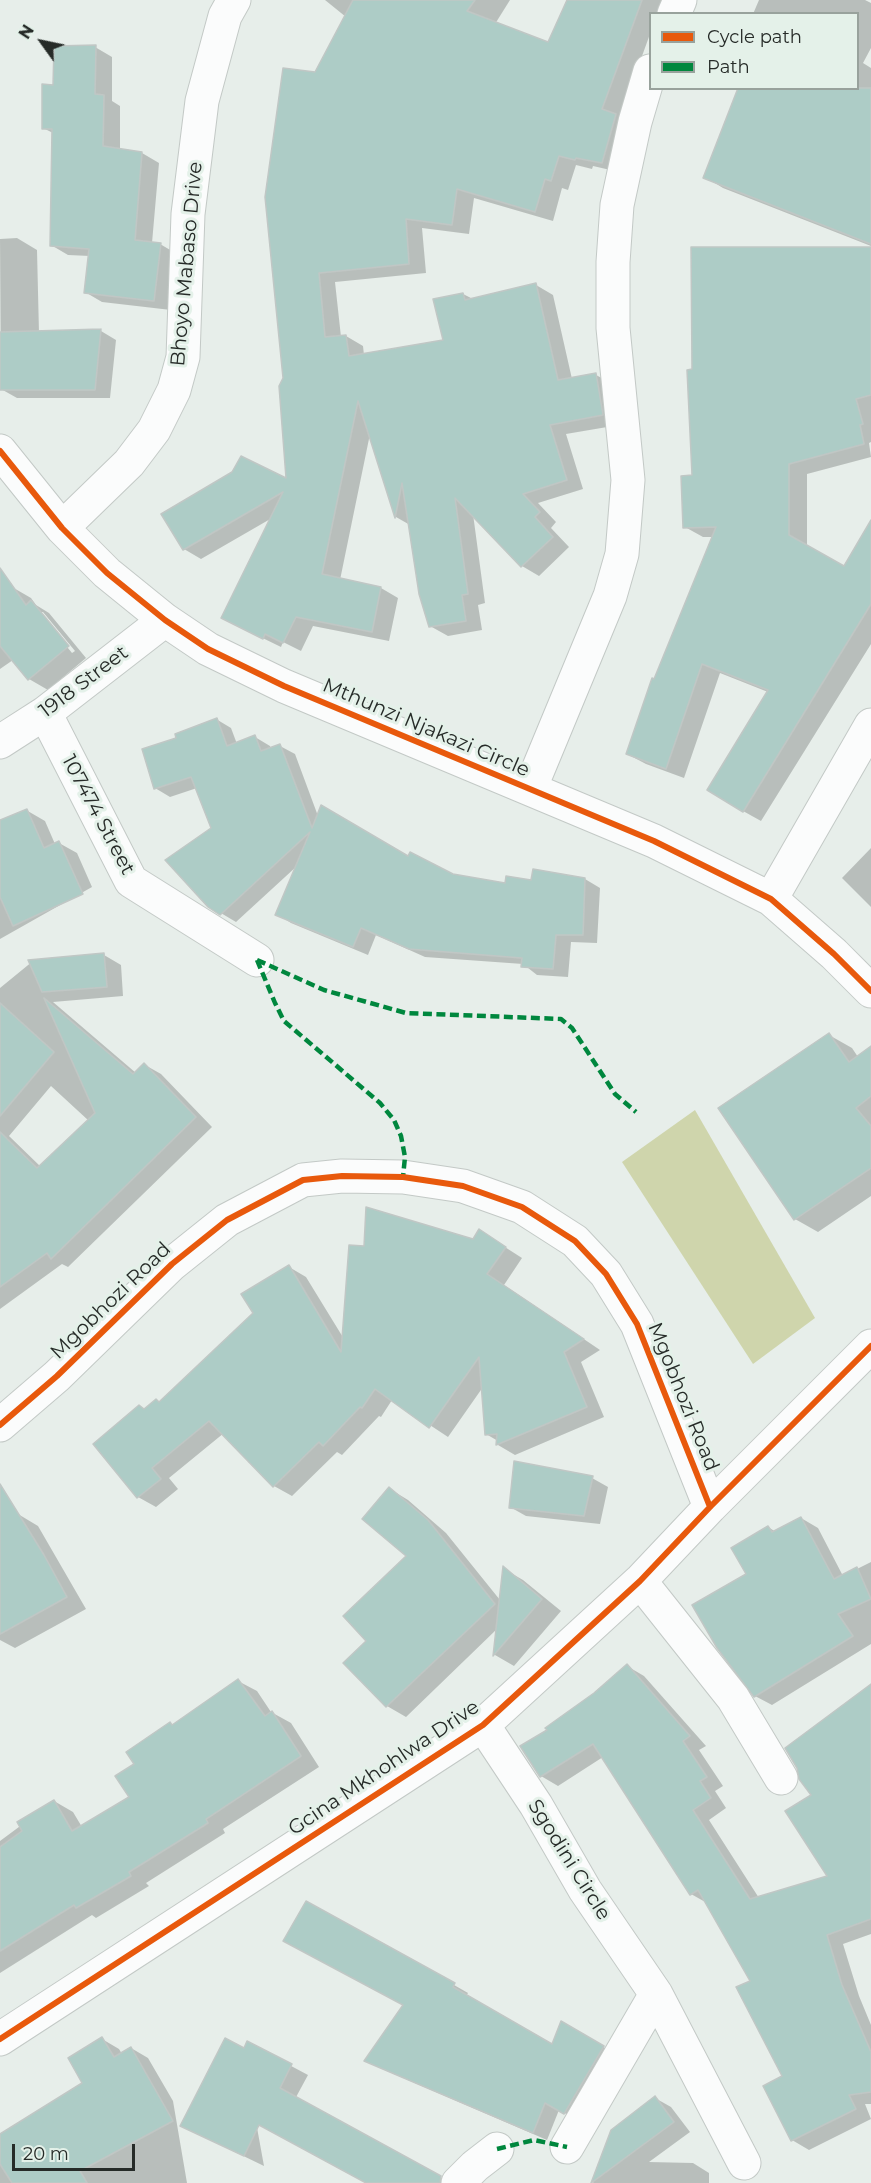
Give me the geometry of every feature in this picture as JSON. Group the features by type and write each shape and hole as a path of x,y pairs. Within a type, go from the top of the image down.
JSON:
{"street":[{"name":"Bhoyo Mabaso Drive","path":"62,528 129,463 154,430 174,390 183,357 188,214 202,101 225,16 234,0"},
{"name":"Mthunzi Njakazi Circle","path":"530,789 610,596 622,554 628,480 613,328 613,262 617,205 635,122 649,77"},
{"name":"Mthunzi Njakazi Circle","path":"0,451 62,528 107,573 165,620 208,649 284,686 654,841 771,899 834,954 871,991"},
{"name":"1918 Street","path":"0,742 45,713 165,620"},
{"name":"107474 Street","path":"45,713 131,881 258,960"},
{"path":"771,899 871,725"},
{"name":"Mgobhozi Road","path":"0,1425 57,1376 172,1264 227,1220 303,1179 342,1176 403,1177 463,1186 522,1207 574,1240 606,1274 636,1324 710,1507"},
{"name":"Gcina Mkhohlwa Drive","path":"0,2039 483,1725 640,1581 710,1507 871,1346"},
{"path":"640,1581 733,1698 781,1778"},
{"name":"Sgodini Circle","path":"483,1725 536,1805 585,1890 656,1994 744,2163"},
{"path":"567,2147 656,1994"},
{"path":"458,2183 497,2149"}],"green space":[{"path":"695,1110 815,1318 753,1364 622,1162"}],"building":[{"path":"353,0 475,0 467,11 548,42 567,0 642,0 602,109 616,114 602,163 559,156 551,181 545,179 535,212 457,189 452,225 406,219 409,264 319,273 325,337 346,335 349,356 443,340 433,299 463,293 465,300 536,283 558,380 596,373 603,415 550,425 567,480 523,494 540,512 535,517 553,537 521,567 455,498 468,594 462,595 466,621 429,627 419,594 402,483 395,518 358,401 322,574 381,587 372,632 296,617 283,643 265,634 263,639 221,618 283,492 183,550 161,514 232,472 241,456 286,478 279,386 283,378 265,197 283,68 315,72"},
{"path":"96,45 95,94 104,95 103,146 142,152 135,240 161,243 154,301 84,293 89,249 50,246 52,129 42,129 42,84 53,85 54,46"},
{"path":"859,88 871,88 871,244 703,178 737,90 859,90"},
{"path":"691,247 871,247 871,395 856,399 863,424 860,425 864,444 789,464 789,535 844,566 871,520 871,604 743,812 707,790 768,690 702,664 666,769 626,754 652,678 654,679 716,527 683,528 681,476 692,475 687,370 692,369"},
{"path":"101,329 95,390 0,390 0,332"},
{"path":"0,568 26,605 31,600 69,646 28,680 0,646"},
{"path":"217,718 227,746 255,735 261,751 280,744 312,828 321,805 408,856 410,852 453,874 505,883 506,876 531,880 533,869 585,878 583,935 556,935 553,969 521,967 522,958 409,949 361,928 353,947 275,915 310,832 220,915 208,907 165,860 211,828 191,777 154,789 142,749 176,738 175,734"},
{"path":"27,809 44,848 59,841 83,894 13,926 0,897 0,820"},
{"path":"104,953 107,987 42,992 28,960"},
{"path":"44,998 133,1074 144,1063 196,1117 51,1259 47,1253 0,1287 0,1132 37,1168 95,1113"},
{"path":"0,1003 54,1052 0,1116"},
{"path":"829,1033 849,1062 871,1046 871,1096 856,1108 871,1126 871,1168 794,1220 718,1108"},
{"path":"366,1207 473,1239 479,1229 506,1247 487,1274 584,1339 564,1352 587,1407 496,1445 497,1434 485,1435 479,1357 429,1428 375,1389 362,1408 360,1407 323,1446 319,1442 273,1487 209,1421 152,1468 161,1479 137,1498 93,1444 139,1405 144,1409 156,1399 159,1402 253,1313 241,1294 289,1265 341,1352 349,1245 364,1246"},
{"path":"514,1461 593,1476 584,1516 509,1508"},
{"path":"0,1484 67,1597 0,1634"},
{"path":"389,1487 428,1520 495,1604 386,1707 343,1663 366,1641 343,1616 406,1556 362,1519"},
{"path":"801,1517 834,1579 857,1567 871,1599 838,1614 853,1636 754,1697 717,1648 692,1605 746,1574 731,1548 768,1526 772,1532"},
{"path":"503,1566 542,1599 493,1656"},
{"path":"627,1664 690,1736 683,1741 707,1777 700,1781 711,1798 693,1810 750,1899 827,1876 785,1811 811,1795 799,1779 797,1768 785,1748 871,1684 871,1919 827,1935 842,1985 871,2052 871,2092 849,2095 856,2109 791,2141 763,2086 782,2076 736,1987 750,1981 698,1890 690,1895 593,1744 540,1777 520,1746 547,1730 545,1728 594,1693"},
{"path":"238,1679 265,1716 272,1711 301,1756 206,1819 208,1823 129,1872 131,1876 76,1908 74,1905 0,1951 0,1847 22,1831 17,1822 54,1800 72,1831 129,1797 115,1776 134,1764 126,1752 170,1722 172,1725"},
{"path":"306,1901 455,1983 453,1987 552,2044 561,2021 604,2046 564,2114 545,2103 533,2133 364,2061 403,2005 283,1941"},
{"path":"102,2037 114,2057 131,2047 173,2121 80,2171 87,2183 12,2183 0,2164 0,2134 82,2083 68,2058"},
{"path":"225,2038 244,2048 247,2041 292,2064 280,2088 441,2176 440,2183 366,2183 259,2125 244,2156 180,2126"},
{"path":"655,2096 674,2122 591,2183 611,2130"}],"marked path":[{"path":"257,960 324,990 406,1013 561,1019 572,1028 615,1094 636,1112"},
{"path":"257,960 284,1021 380,1103 394,1120 401,1136 405,1157 403,1177"},
{"path":"497,2149 534,2140 567,2147"}],"cycle path":[{"path":"0,451 62,528 107,573 165,620 208,649 284,686 654,841 771,899 834,954 871,991"},
{"path":"0,1425 57,1376 172,1264 227,1220 303,1180 342,1176 403,1177 463,1186 522,1207 575,1241 606,1274 637,1324 710,1507"},
{"path":"0,2039 483,1725 640,1581 710,1507 871,1346"}]}
